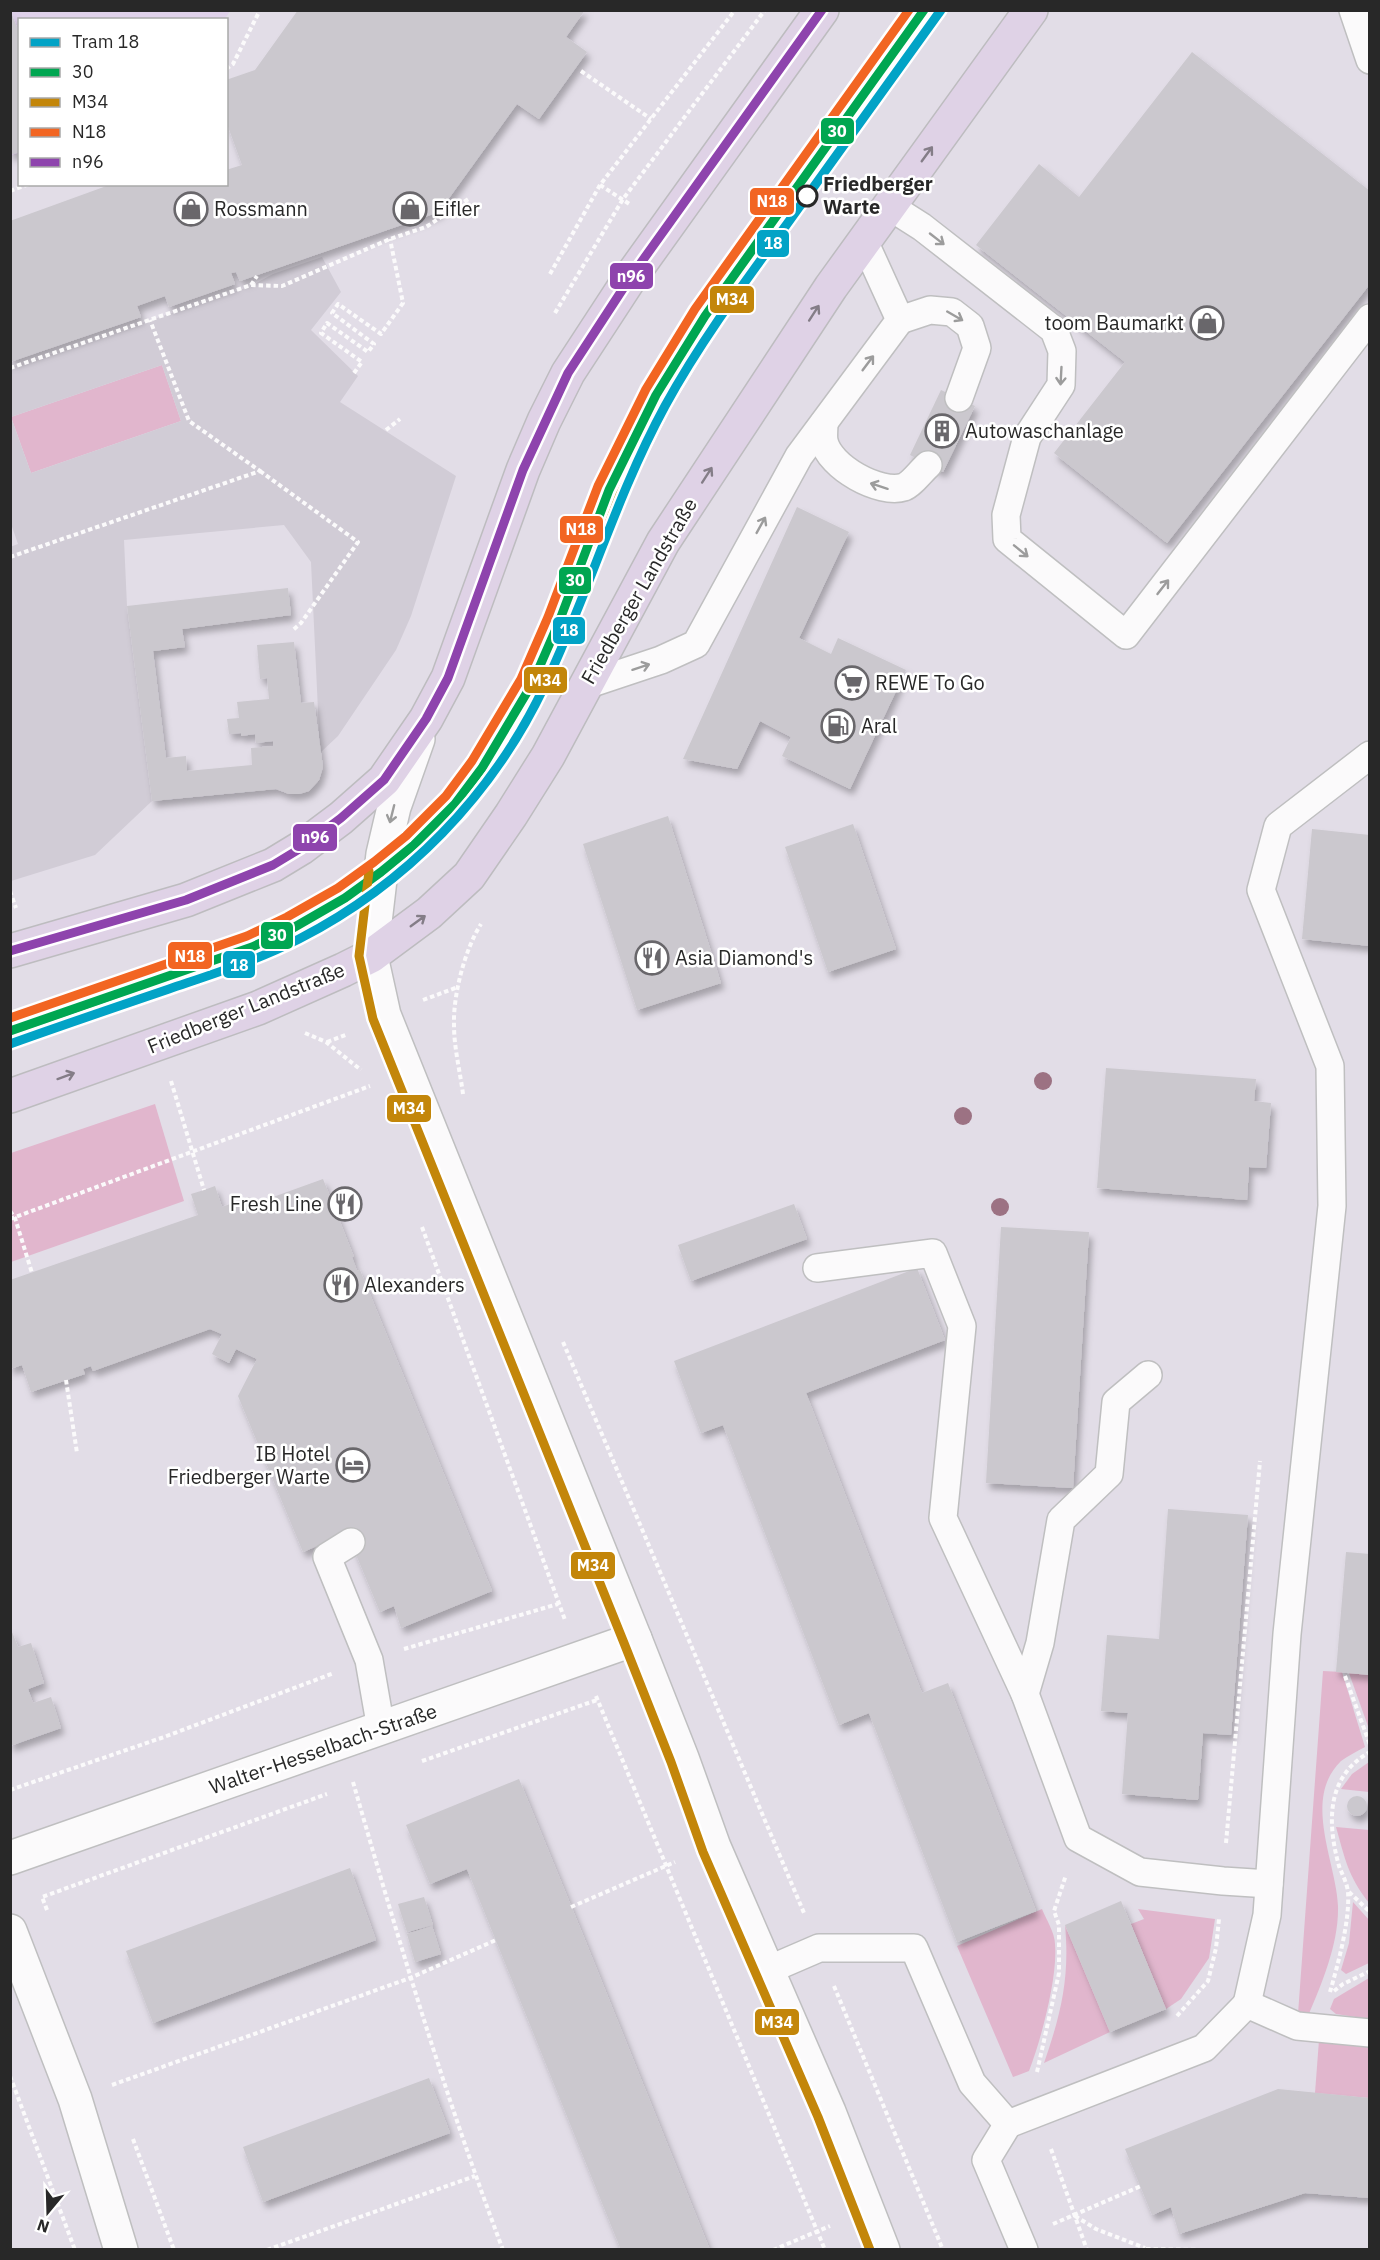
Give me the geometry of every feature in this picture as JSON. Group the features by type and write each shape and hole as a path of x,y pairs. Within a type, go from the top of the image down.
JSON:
{"main road":[{"path":"10,951 186,900 273,865 302,848 341,818 384,780 426,719 448,678 524,470 544,421 568,373 630,278 822,10"},
{"name":"Friedberger Landstraße","path":"10,1096 258,1008 343,970 371,956 429,913 469,876 548,756 663,542 864,241 1031,10"}],"street":[{"path":"426,719 394,807 383,854 371,956 384,1016 635,1639 714,1847 869,2209 883,2250"},
{"name":"Walter-Hesselbach-Straße","path":"10,1858 635,1639"},
{"path":"10,1931 75,2099 121,2250"}],"lane":[{"path":"10,1031 252,947 293,928 322,912 381,872 414,845 454,804 482,768 532,684 609,490 656,395 705,316 924,10"},
{"path":"1353,10 1370,60"},
{"path":"889,206 922,227 1054,330 1062,351 1061,385 1027,437 1006,514 1007,540 1126,635 1370,318"},
{"path":"864,241 900,320"},
{"path":"585,685 661,660 696,644 798,456 900,320 930,310 952,312 970,326 977,348 959,398"},
{"path":"824,423 824,443 837,463 863,480 887,489 906,487 928,465"},
{"path":"1022,2244 986,2160 1008,2124 1204,2048 1247,2004 1267,1915 1287,1634 1332,1194 1330,1066 1261,890 1278,826 1370,755"},
{"path":"817,1268 933,1253 962,1326 943,1518 1025,1694 1078,1838 1140,1872 1269,1884"},
{"path":"1025,1694 1040,1643 1061,1520 1109,1474 1116,1402 1148,1375"},
{"path":"351,1542 327,1557 369,1660 381,1729"},
{"path":"768,1970 819,1948 914,1948 972,2083 1008,2124"},
{"path":"1247,2004 1297,2026 1370,2033"}],"path":[{"path":"228,68 233,64 260,10"},
{"path":"550,274 600,185 735,10"},
{"path":"553,316 623,200 765,10"},
{"path":"581,71 651,119"},
{"path":"600,185 632,206"},
{"path":"10,368 251,285 282,286 390,239 426,227 470,198"},
{"path":"354,373 362,362 321,333 327,323 368,352 374,344 332,313 338,304 381,334 403,303 390,239"},
{"path":"251,285 257,276"},
{"path":"150,320 189,422 358,542 301,623 293,630"},
{"path":"386,430 400,419"},
{"path":"10,557 260,471"},
{"path":"10,891 16,908"},
{"path":"463,1099 453,1025 458,987 472,938 485,917"},
{"path":"169,1074 204,1190"},
{"path":"10,1225 13,1218 371,1086"},
{"path":"10,1211 32,1273"},
{"path":"562,1340 819,1948 943,2250"},
{"path":"66,1380 77,1453"},
{"path":"10,1790 164,1737 369,1660 558,1604"},
{"path":"1345,1676 1370,1745"},
{"path":"420,1761 597,1700"},
{"path":"341,1742 410,1978 475,2176 503,2250"},
{"path":"1328,1995 1336,1972 1343,1937 1348,1891 1334,1843 1333,1805 1337,1785 1349,1767 1370,1752"},
{"path":"353,1784 364,1780"},
{"path":"51,1919 42,1897 331,1792"},
{"path":"1036,2073 1059,1972 1059,1925 1054,1911 1066,1874 1084,1841"},
{"path":"571,1907 714,1847"},
{"path":"1348,1891 1370,1912"},
{"path":"75,2099 410,1978 496,1940"},
{"path":"109,2074 117,2096"},
{"path":"10,2076 75,2250"},
{"path":"129,2128 174,2250"},
{"path":"267,2250 475,2176"},
{"path":"1022,2244 1075,2215 1141,2186"},
{"path":"1075,2215 1096,2229 1146,2249 1203,2250"},
{"path":"773,2250 805,2237"}],"shaded area":[{"path":"10,11 230,11 225,18 18,18 18,153 11,156"},
{"path":"322,257 341,292 311,330 358,376 340,402 456,476 411,616 396,650 338,736 320,753 311,562 284,525 124,540 127,606 152,801 95,855 11,881 10,547 18,544 10,521 10,368 251,286 273,274","holes":["162,365 181,421 31,473 11,417"]},
{"path":"162,365 181,421 31,473 11,417"},
{"path":"155,1104 184,1201 11,1262 11,1153"},
{"path":"1323,1671 1342,1672 1365,1747 1341,1761 1330,1776 1324,1793 1322,1812 1324,1831 1336,1888 1338,1920 1329,1963 1308,2016 1298,2014"},
{"path":"1349,1673 1369,1675 1369,1729"},
{"path":"1369,1762 1369,1792 1341,1789 1352,1774"},
{"path":"1336,1827 1369,1830 1369,1903 1352,1876"},
{"path":"1353,1902 1369,1920 1369,1963 1346,1974 1341,1970 1349,1943"},
{"path":"1042,1909 1055,1940 1051,1991 1039,2043 1029,2071 1013,2077 957,1946"},
{"path":"1138,1909 1215,1919 1209,1958 1181,1999 1166,2009 1131,1924 1144,1919"},
{"path":"1065,1925 1110,2032 1044,2063 1063,1995 1066,1962"},
{"path":"1369,1978 1369,2019 1336,2014 1330,2009 1334,1999"},
{"path":"1319,2040 1369,2045 1369,2098 1315,2093"}],"building":[{"path":"10,10 18,30 18,153 10,155"},
{"path":"298,10 585,10 566,37 587,52 539,119 517,104 439,212 240,281 236,272 231,273 235,284 169,307 165,296 137,306 141,317 10,362 10,221 106,186 228,186 228,169 242,165 228,126 228,79 255,70"},
{"name":"toom Baumarkt","path":"1192,52 1370,191 1370,284 1167,543 1054,453 1125,362 976,245 1039,164 1079,197"},
{"name":"Autowaschanlage","path":"941,390 975,406 943,472 910,455"},
{"path":"797,507 849,532 799,638 831,654 838,638 906,670 850,789 782,756 791,737 760,721 737,769 683,759"},
{"path":"288,588 291,615 182,629 185,647 153,651 166,758 186,756 187,771 252,765 251,748 273,746 273,741 256,743 255,734 241,736 241,733 229,734 227,719 239,718 237,702 269,699 267,678 260,679 257,645 294,642 301,703 314,702 323,767 319,780 309,791 299,794 289,794 276,789 152,801 127,606"},
{"path":"668,816 721,983 637,1010 583,844"},
{"path":"853,824 896,949 828,972 785,847"},
{"path":"1312,829 1370,835 1370,946 1302,939"},
{"path":"1106,1068 1256,1079 1254,1101 1271,1103 1266,1168 1249,1167 1247,1200 1097,1188"},
{"name":"IB Hotel Friedberger Warte","path":"323,1179 354,1257 352,1257 357,1271 360,1270 492,1591 401,1628 394,1606 380,1612 347,1533 303,1552 238,1396 257,1359 236,1349 229,1363 212,1354 222,1334 210,1329 93,1371 91,1366 83,1369 85,1374 31,1392 22,1365 10,1369 10,1280 198,1215 191,1194 215,1186 222,1207 249,1197 253,1208 263,1204 262,1201"},
{"path":"794,1204 807,1239 691,1281 678,1245"},
{"path":"1001,1227 1089,1232 1073,1488 986,1483"},
{"path":"917,1268 945,1340 806,1393 922,1693 948,1683 1036,1911 957,1942 869,1713 839,1725 723,1425 701,1433 674,1361"},
{"path":"1168,1509 1248,1515 1231,1735 1203,1733 1198,1800 1122,1794 1128,1713 1101,1711 1107,1635 1159,1639"},
{"path":"1346,1552 1370,1554 1370,1675 1336,1672"},
{"path":"10,1627 18,1647 31,1643 44,1683 28,1689 33,1703 51,1697 61,1728 10,1746"},
{"path":"519,1779 710,2250 621,2250 467,1869 430,1884 406,1825"},
{"path":"1357,1796 1364,1799 1367,1806 1364,1813 1357,1816 1350,1813 1347,1806 1350,1799"},
{"path":"350,1868 376,1940 153,2023 126,1951"},
{"path":"424,1897 433,1925 407,1932 398,1904"},
{"path":"1121,1901 1166,2009 1110,2032 1065,1925"},
{"path":"432,1926 441,1954 415,1962 407,1934"},
{"path":"429,2078 450,2133 263,2202 243,2147"},
{"path":"1278,2089 1370,2098 1370,2198 1305,2193 1179,2234 1171,2207 1152,2215 1125,2149"}],"tram line":[{"name":"18","path":"10,1044 235,966 299,939 338,917 375,892 410,864 472,800 499,765 544,687 632,475 679,382 739,291 941,10"}],"transit line":[{"name":"n96","path":"10,951 186,900 273,865 301,848 341,818 384,780 426,719 448,678 523,470 568,373 630,278 822,10"},
{"name":"N18","path":"10,1018 247,936 287,917 338,888 374,862 406,836 446,796 472,761 521,679 548,617 598,486 646,389 695,309 909,10"},
{"name":"30","path":"10,1031 252,947 293,928 345,898 381,872 414,845 455,804 482,768 532,684 559,622 609,490 656,395 705,316 924,10"},
{"name":"M34","path":"389,881 422,853 463,812 492,775 516,738 557,657 620,495 667,401 715,323 934,17"},
{"name":"M34","path":"369,871 359,956 373,1019 624,1643 671,1762 703,1852 818,2117 870,2250"}],"place":[{"name":"Friedberger Warte","path":"807,196"},
{"name":"Rossmann","path":"191,209"},
{"name":"Eifler","path":"410,209"},
{"name":"toom Baumarkt","path":"1207,323"},
{"name":"Autowaschanlage","path":"942,431"},
{"name":"REWE To Go","path":"852,683"},
{"name":"Aral","path":"838,726"},
{"name":"Asia Diamond's","path":"652,958"},
{"name":"Fresh Line","path":"345,1204"},
{"name":"Alexanders","path":"341,1285"},
{"name":"IB Hotel Friedberger Warte","path":"353,1465"}]}
